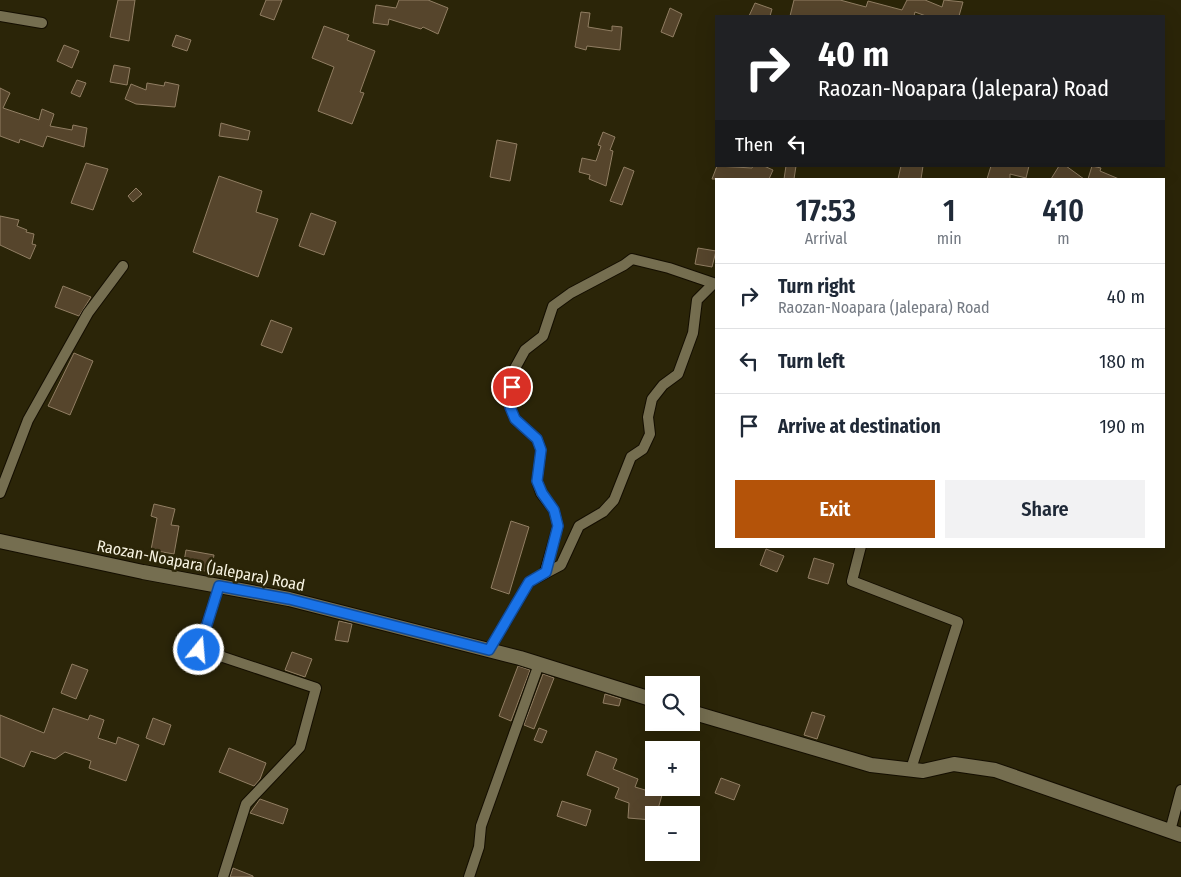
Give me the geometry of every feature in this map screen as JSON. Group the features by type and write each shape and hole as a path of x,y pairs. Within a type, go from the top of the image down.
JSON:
{"main road":[{"name":"Raozan-Noapara (Jalepara) Road","path":"0,541 143,572 289,599 489,650 645,697"},
{"path":"700,715 871,765 923,771 954,764 995,770 1175,833"}],"street":[{"path":"0,16 42,23"},
{"path":"489,650 529,582 561,564 579,526 603,512 614,500 631,457 643,449 650,434 648,417 652,399 663,385 678,374 693,333 697,300 714,284 669,268 632,259 571,293 553,306 543,336 525,350 514,370 510,407 515,419 537,439 541,450 537,481 542,493 554,510 558,526 546,572"},
{"path":"0,493 28,420 88,313 123,266"},
{"path":"860,548 852,581 958,622 911,770"},
{"path":"219,586 199,650 316,688 300,747 246,804 222,877"},
{"path":"469,877 479,847 481,826 539,664"},
{"path":"1175,833 1181,790"}],"building":[{"path":"118,0 135,0 129,41 110,37"},
{"path":"266,0 282,0 274,20 260,15"},
{"path":"399,0 428,0 448,8 438,34 423,27 421,29 389,19 388,25 373,23 376,5 396,8"},
{"path":"794,0 840,0 866,7 868,1 902,10 907,0 925,0 942,7 944,0 963,2 959,15 923,15 915,12 914,15 790,15"},
{"path":"755,3 772,9 770,15 749,15"},
{"path":"670,8 682,14 673,37 661,32"},
{"path":"581,12 590,13 588,27 612,31 612,26 622,27 620,50 587,46 586,50 575,47"},
{"path":"324,26 349,35 347,40 375,51 360,92 364,93 352,124 318,111 334,67 312,58"},
{"path":"176,35 191,40 187,51 172,46"},
{"path":"64,45 79,51 72,68 57,61"},
{"path":"114,65 130,68 127,85 110,82"},
{"path":"77,80 86,83 80,97 71,93"},
{"path":"165,82 179,85 175,107 136,104 125,99 131,84 146,90 147,83 164,86"},
{"path":"0,88 10,93 3,108 39,120 42,109 54,114 50,126 72,130 73,125 87,128 84,147 47,136 43,147 20,139 19,143 0,136"},
{"path":"221,123 250,131 248,140 219,136"},
{"path":"603,132 615,137 610,150 613,151 606,186 589,179 590,175 579,172 582,158 596,161 601,146 598,145"},
{"path":"497,140 517,144 510,181 490,177"},
{"path":"86,163 108,169 93,210 71,203"},
{"path":"624,167 634,171 622,205 610,201"},
{"path":"717,167 766,167 773,170 769,178 712,179"},
{"path":"786,167 796,167 794,178 784,178"},
{"path":"901,167 923,167 921,178 898,178"},
{"path":"991,167 1029,167 1026,178 1010,174 1010,178 987,178"},
{"path":"1058,167 1067,167 1083,178 1052,178"},
{"path":"1092,167 1096,167 1101,168 1100,171 1117,178 1088,178"},
{"path":"219,176 262,191 256,212 278,219 258,277 193,252"},
{"path":"136,188 142,194 133,202 128,196"},
{"path":"311,213 336,222 324,255 299,246"},
{"path":"0,216 19,220 17,226 27,230 26,232 34,234 32,244 36,245 30,259 0,245"},
{"path":"698,248 715,251 712,267 695,264"},
{"path":"63,286 91,297 79,316 55,307"},
{"path":"271,320 292,328 282,353 261,345"},
{"path":"74,353 93,361 70,415 48,406"},
{"path":"154,504 175,509 171,525 179,526 174,554 151,550 157,518 151,516"},
{"path":"511,521 529,527 509,594 491,588"},
{"path":"766,549 784,556 777,572 760,565"},
{"path":"186,550 214,555 211,572 183,567"},
{"path":"814,558 834,564 828,584 808,578"},
{"path":"339,621 352,624 348,642 335,640"},
{"path":"292,652 312,659 305,677 285,670"},
{"path":"72,664 88,670 76,699 61,693"},
{"path":"518,666 530,670 511,721 499,716"},
{"path":"543,674 554,678 534,729 524,725"},
{"path":"605,694 621,699 619,706 603,703"},
{"path":"53,708 88,720 90,715 104,720 98,738 116,744 118,737 139,745 126,781 89,768 91,761 65,752 55,759 31,751 24,767 0,757 0,715 44,733"},
{"path":"812,712 825,716 817,739 804,735"},
{"path":"153,718 171,725 164,745 146,738"},
{"path":"539,728 547,731 542,743 534,740"},
{"path":"229,748 266,763 260,779 254,786 219,772"},
{"path":"596,751 617,759 613,769 638,779 635,787 645,790 645,796 662,796 659,806 645,806 645,819 628,818 629,803 615,798 619,788 587,775"},
{"path":"721,778 740,785 734,800 715,793"},
{"path":"260,799 288,809 283,824 250,813"},
{"path":"562,801 591,810 586,826 557,816"},
{"path":"233,868 253,876 253,877 230,877"}],"route":[{"path":"199,650 219,586 289,599 489,650 529,582 546,572 547,559 558,526 554,510 542,493 537,481 541,450 537,439 515,419 510,407 512,387"}]}
